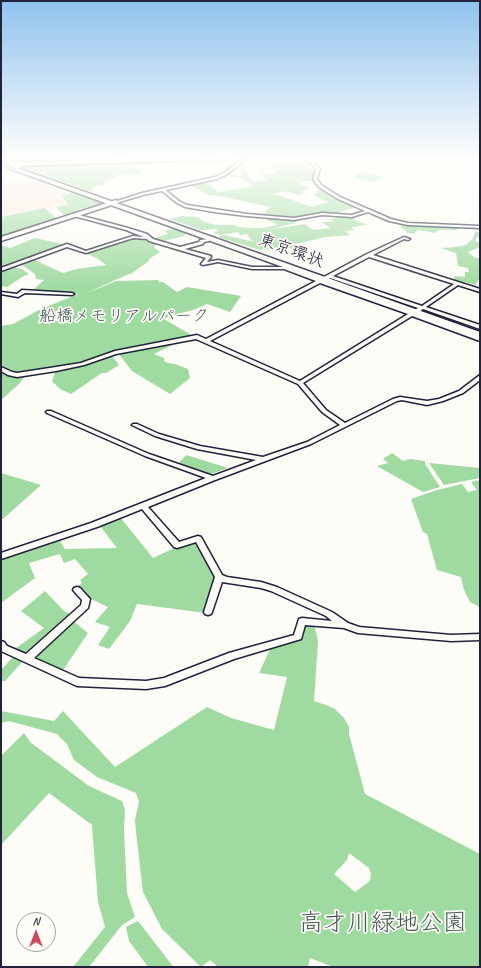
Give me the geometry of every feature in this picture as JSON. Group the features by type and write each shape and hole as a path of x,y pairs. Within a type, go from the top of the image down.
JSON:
{"highway":[{"name":"東京環状","path":"114,202 480,335"},
{"name":"東京環状","path":"417,311 480,332"}],"main road":[{"path":"1,239 113,202"}],"street":[{"path":"179,202 186,206 214,211 299,219 322,214 352,216 368,211"},
{"path":"348,202 402,224 480,227"},
{"path":"75,215 145,235 148,238"},
{"path":"1,270 67,245 86,252 133,237 148,238 209,257 203,263 204,264 218,261 252,268 285,268 326,278"},
{"path":"206,341 369,255 404,238 408,239"},
{"path":"182,248 207,240"},
{"path":"369,255 480,291"},
{"path":"300,383 417,311 457,284"},
{"path":"1,293 18,296 24,291 72,294"},
{"path":"417,311 480,327"},
{"path":"417,311 480,339"},
{"path":"1,369 10,374 28,374 82,364 115,353 196,337 300,383 324,411 344,425"},
{"path":"1,556 62,537 309,442 398,398 427,403 441,400 461,392 480,377"},
{"path":"49,412 147,455 213,478"},
{"path":"135,425 164,437 199,448 262,459"},
{"path":"143,506 177,545 198,539 219,577 225,580 261,585 274,589 329,614 345,625 358,630 451,638 480,637"},
{"path":"208,612 219,577"},
{"path":"28,658 85,606 86,599 77,590"},
{"path":"1,644 4,648 77,682 146,685 165,682 232,656 298,637 302,621 345,625"}],"shaded area":[{"path":"1,202 67,202 69,205 1,217"}],"green space":[{"path":"66,202 100,202 100,205 79,209 80,211 65,216 56,207 68,205"},
{"path":"248,202 298,202 312,207 327,202 348,202 357,207 339,212 342,215 322,214 295,218 276,217 277,216 274,215 272,217 261,216 271,207"},
{"path":"45,208 57,219 1,237 1,217"},
{"path":"182,216 198,217 204,222 217,225 235,225 238,227 251,228 262,228 277,225 266,220 267,217 294,219 295,223 267,230 305,224 313,230 330,228 322,222 333,222 330,219 345,216 351,216 355,220 368,225 352,227 354,230 345,231 350,235 326,237 291,245 301,249 299,250 284,247 260,250 218,237 225,235 249,241 256,240 251,240 247,234 240,235 238,232 220,235 214,233 218,230 215,229 201,230 170,219"},
{"path":"402,225 462,226 456,230 439,230 435,233 418,230 414,234 407,233 400,227"},
{"path":"177,228 187,232 184,236 160,242 147,236 155,238 167,234 165,231"},
{"path":"475,232 480,232 480,237 477,237 475,241 480,243 480,247 468,252 475,258 480,258 480,278 475,285 465,282 463,285 454,282 454,276 465,277 465,272 469,272 468,268 458,266 456,253 441,248 466,245 473,238"},
{"path":"35,238 66,245 10,266 22,269 29,274 7,287 1,286 1,245 10,248"},
{"name":"船橋メモリアルパーク","path":"133,238 147,239 157,242 154,247 160,252 132,273 85,294 116,281 158,280 177,292 187,287 241,296 230,312 207,304 164,319 193,336 135,348 81,363 14,374 1,367 1,326 13,324 39,310 78,294 32,291 44,280 36,279 35,274 22,265 15,265 32,259 63,273 76,269 106,265 97,258 85,253"},
{"path":"180,341 154,354 164,358 164,361 168,363 188,369 190,378 170,394 132,371 118,353"},
{"path":"111,355 119,365 106,373 102,373 71,394 60,389 52,381 56,370"},
{"path":"1,370 10,375 25,376 19,384 1,400"},
{"path":"392,453 403,461 410,459 425,461 425,464 440,487 423,492 377,466 388,463 383,459"},
{"path":"186,455 228,468 208,475 178,464"},
{"path":"429,463 480,468 480,478 444,485"},
{"path":"1,473 41,485 3,519 1,519"},
{"path":"480,480 480,607 470,602 464,590 461,577 437,570 427,534 423,532 411,499 437,490 462,484 468,492 477,490 471,482"},
{"path":"120,517 153,558 176,547 197,541 216,579 206,613 137,604 130,621 109,649 98,645 110,627 95,622 108,607 91,599 89,600 77,587 82,583 80,580 88,574 75,559 64,563 60,554 29,563 35,578 1,603 1,559 60,541 65,549 117,548 100,526"},
{"path":"45,591 63,610 71,615 29,654 16,648 44,628 21,611"},
{"path":"73,621 88,633 63,670 35,658 35,654"},
{"name":"高才川緑地公園","path":"304,624 314,624 318,641 314,701 335,709 344,718 349,727 349,734 365,794 480,854 480,967 333,967 310,958 308,967 218,967 210,960 201,967 162,929 143,892 135,820 139,802 136,793 97,777 74,760 67,744 57,734 9,721 1,723 1,711 54,721 63,711 115,767 207,707 231,718 274,730 287,677 259,673 271,647 300,639","holes":["349,853 369,868 371,874 370,881 355,892 334,874 347,860"]},
{"path":"13,657 24,660 5,681 1,682 1,670"},
{"path":"24,733 30,742 89,786 122,801 125,810 124,830 127,893 135,917 122,925 89,967 73,967 105,927 98,902 92,825 49,793 1,845 1,756"},
{"path":"138,921 172,965 170,967 148,967 129,941 126,927"}],"tunnel":[{"path":"207,240 218,236"}]}
